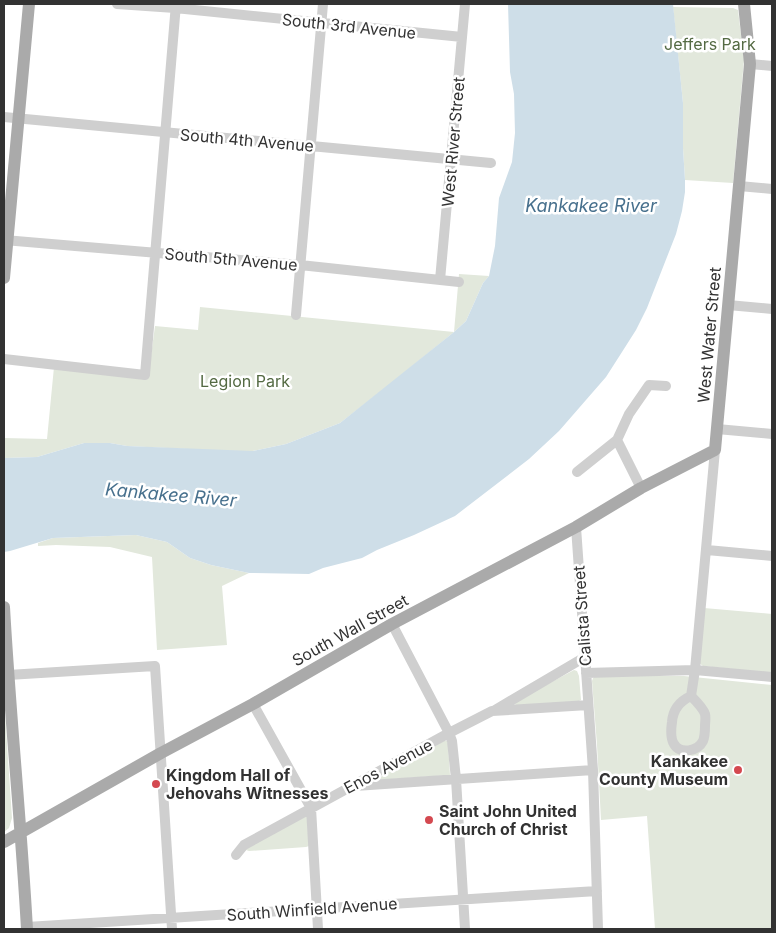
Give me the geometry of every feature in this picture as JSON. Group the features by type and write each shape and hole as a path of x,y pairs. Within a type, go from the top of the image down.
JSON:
{"main road":[{"path":"4,278 29,4"},
{"name":"West Water Street","path":"715,450 750,64 744,4"},
{"name":"South Wall Street","path":"4,842 161,753 253,704 392,624 576,527 641,488 715,450"},
{"path":"4,607 27,928"}],"street":[{"name":"South 3rd Avenue","path":"117,4 176,6 462,37"},
{"path":"296,315 323,4"},
{"name":"West River Street","path":"440,280 465,4"},
{"path":"4,359 145,375 176,6"},
{"path":"750,64 772,66"},
{"name":"South 4th Avenue","path":"4,117 491,163"},
{"path":"739,186 772,189"},
{"name":"South 5th Avenue","path":"6,240 300,265 459,282"},
{"path":"728,305 772,309"},
{"path":"577,472 617,440 629,414 649,385 666,386"},
{"path":"717,429 772,434"},
{"path":"617,440 641,488"},
{"name":"West Water Street","path":"691,696 715,450"},
{"name":"Calista Street","path":"576,527 592,770 598,929"},
{"path":"706,550 772,556"},
{"path":"392,624 452,741 465,929"},
{"name":"Enos Avenue","path":"236,855 244,845 492,711 585,657"},
{"path":"8,675 155,666 172,929"},
{"path":"586,673 695,670 772,677"},
{"path":"691,696 705,715 704,738 698,747 684,751 676,747 672,738 673,716 678,705 691,696"},
{"path":"253,704 311,808 318,929"},
{"name":"Enos Avenue","path":"492,711 588,705"},
{"path":"352,786 592,770"},
{"name":"South Winfield Avenue","path":"27,928 597,891"}],"green space":[{"name":"Jeffers Park","path":"673,7 733,8 738,10 744,60 733,183 685,180 683,103"},
{"path":"459,274 489,276 483,283 466,321 454,332"},
{"name":"Legion Park","path":"200,307 454,332 340,423 286,444 248,452 84,443 37,457 4,458 4,438 47,439 54,367 148,378 155,326 198,330"},
{"path":"136,535 167,542 190,558 211,565 249,573 222,586 227,645 157,650 152,557 110,547 38,546 38,543 53,538"},
{"path":"704,608 772,614 772,673 703,666 699,663"},
{"path":"574,670 577,671 579,676 581,700 516,706 515,704 518,700"},
{"path":"596,676 684,676 772,685 772,929 655,929 647,816 601,820 592,681"},
{"path":"4,699 12,818 9,828 4,832"},
{"path":"447,741 448,744 450,775 377,780 378,778"},
{"path":"307,817 309,846 246,850 246,848"}],"water":[{"name":"Kankakee River","path":"508,4 673,4 683,103 685,180 682,211 676,234 647,308 636,330 606,377 559,431 529,459 455,516 362,558 323,568 309,574 249,573 211,565 190,558 167,542 136,535 53,538 4,552 4,458 37,457 84,443 253,451 286,444 340,423 466,321 483,283 489,276 495,246 499,198 512,162 515,133 514,94 510,72"}],"place":[{"name":"Kankakee County Museum","path":"738,770"},
{"name":"Kingdom Hall of Jehovahs Witnesses","path":"156,784"},
{"name":"Saint John United Church of Christ","path":"429,820"}]}
